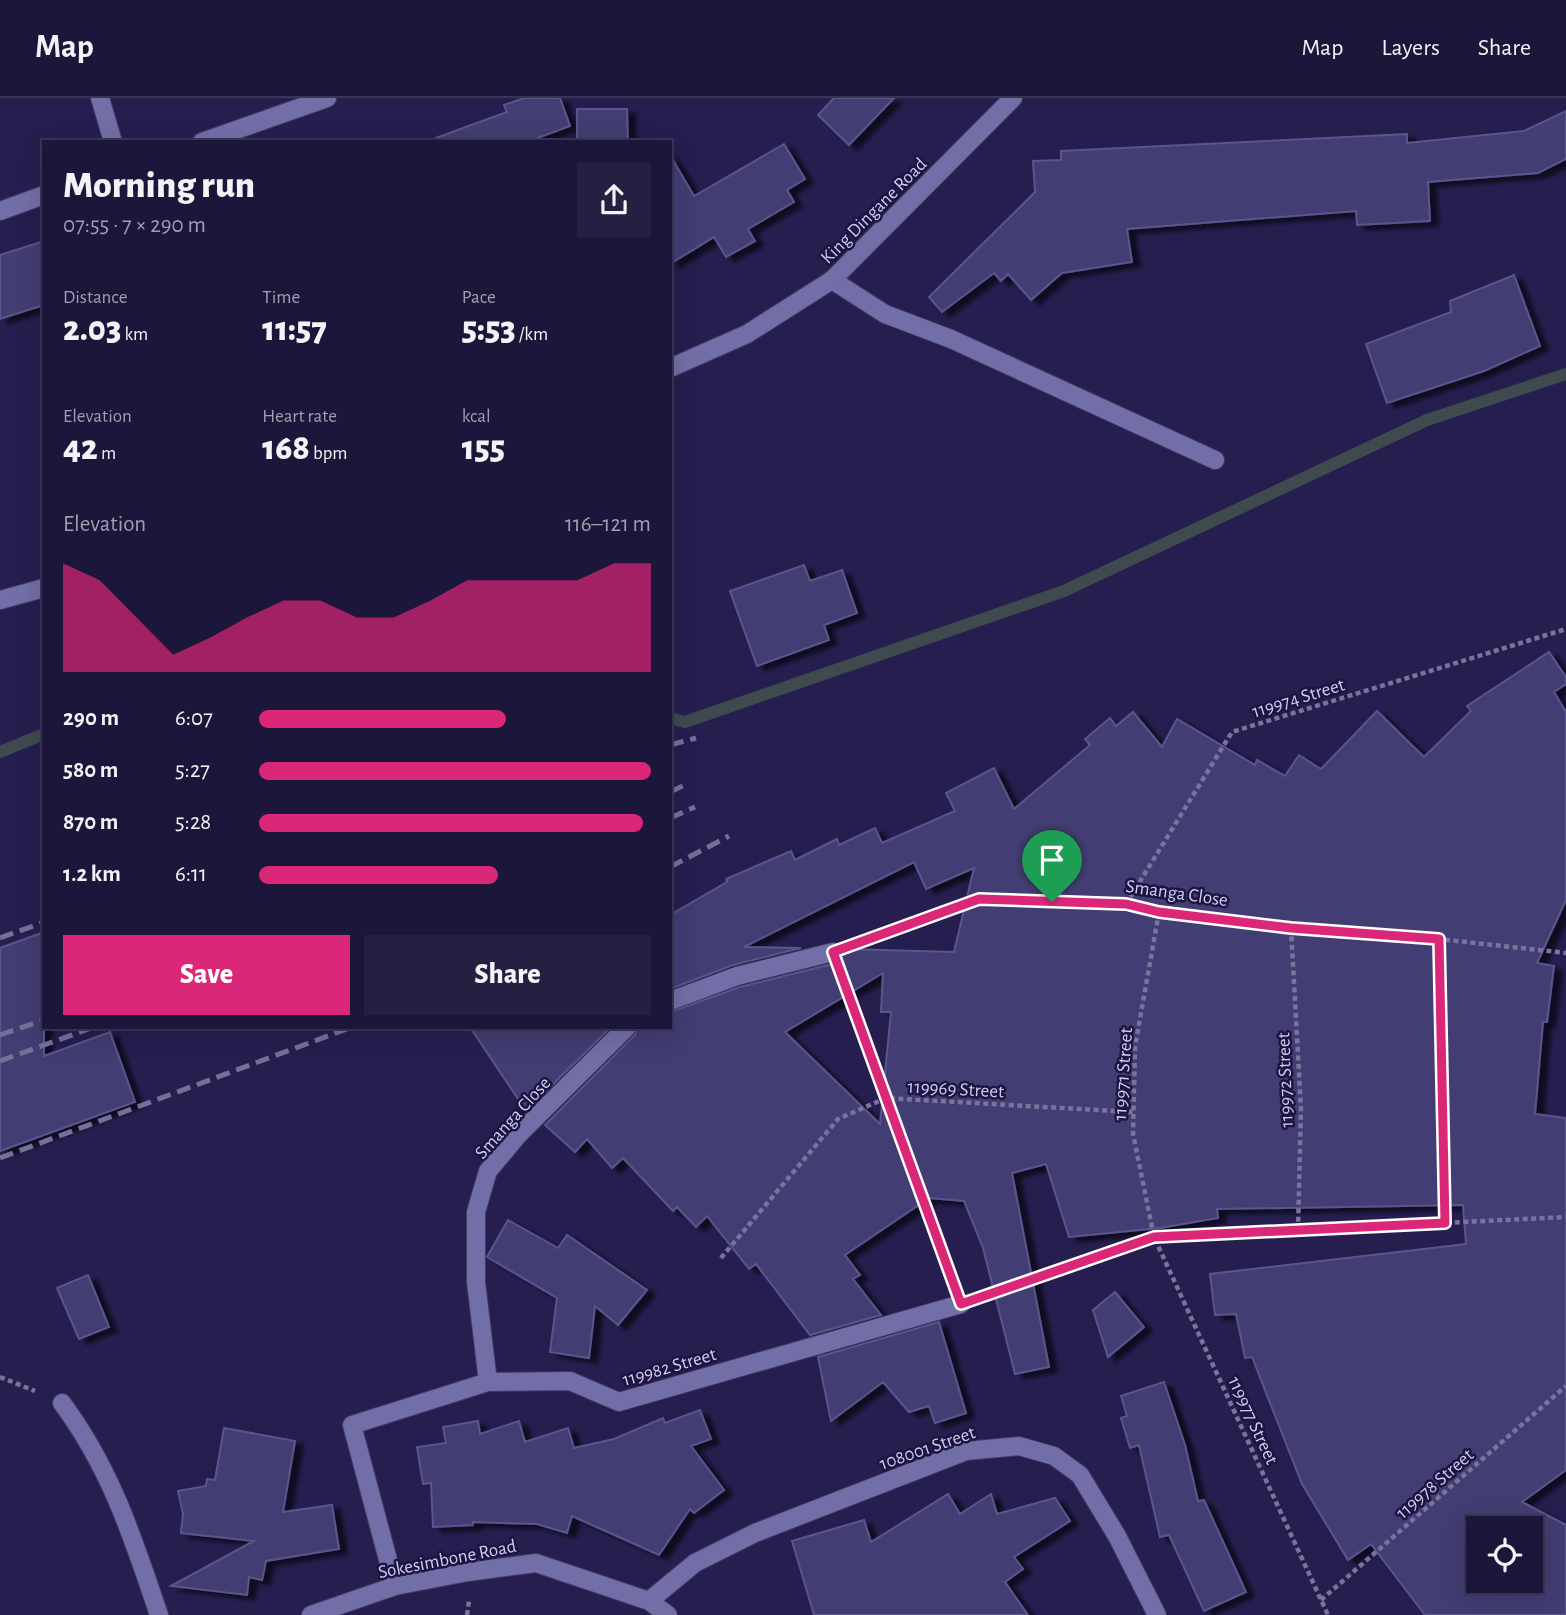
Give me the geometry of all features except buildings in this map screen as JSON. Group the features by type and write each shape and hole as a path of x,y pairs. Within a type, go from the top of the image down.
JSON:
{"street":[{"path":"100,98 112,140"},
{"path":"208,140 327,98"},
{"name":"King Dingane Road","path":"672,367 747,334 832,280 1013,98"},
{"path":"0,211 42,196"},
{"path":"832,280 885,314 951,339 1215,460"},
{"path":"0,600 42,589"},
{"path":"672,1000 737,976 833,952"},
{"name":"Smanga Close","path":"488,1382 476,1282 476,1212 488,1171 519,1134 625,1029"},
{"name":"119982 Street","path":"395,1586 352,1425 488,1382 570,1381 619,1402 961,1304"},
{"path":"62,1403 90,1440 122,1507 159,1615"},
{"name":"108001 Street","path":"649,1601 695,1563 755,1533 966,1451 1019,1446 1055,1456 1080,1475 1117,1536 1157,1615"},
{"name":"Sokesimbone Road","path":"311,1615 395,1586 536,1563 649,1601 668,1615"}],"path":[{"name":"119974 Street","path":"1126,904 1232,732 1566,629"},
{"name":"Smanga Close","path":"833,952 979,899 1126,904 1159,912 1291,928 1439,939 1566,953"},
{"name":"119971 Street","path":"1154,1237 1133,1135 1133,1112 1135,1047 1159,912"},
{"name":"119972 Street","path":"1291,928 1301,1109 1298,1230"},
{"path":"1439,939 1445,1223"},
{"path":"833,952 961,1304 1154,1237 1566,1217"},
{"name":"119969 Street","path":"721,1258 838,1119 887,1098 1133,1112"},
{"name":"119977 Street","path":"1154,1237 1328,1615"},
{"path":"0,1377 62,1403"},
{"name":"119978 Street","path":"1321,1600 1566,1386"}],"waterway":[{"path":"672,719 685,722 1064,591 1427,420 1566,374"},
{"path":"0,752 42,735"}],"railway":[{"path":"672,744 696,738"},
{"path":"672,791 685,785"},
{"path":"672,817 695,807"},
{"path":"672,866 729,836"},
{"path":"0,938 42,923"},
{"path":"0,1035 42,1021"},
{"path":"0,1061 88,1029"},
{"path":"0,1158 347,1029"}],"route":[{"path":"979,899 1052,902 1126,904 1159,912 1291,928 1439,939 1445,1223 1154,1237 961,1304 833,952 979,899"}]}
